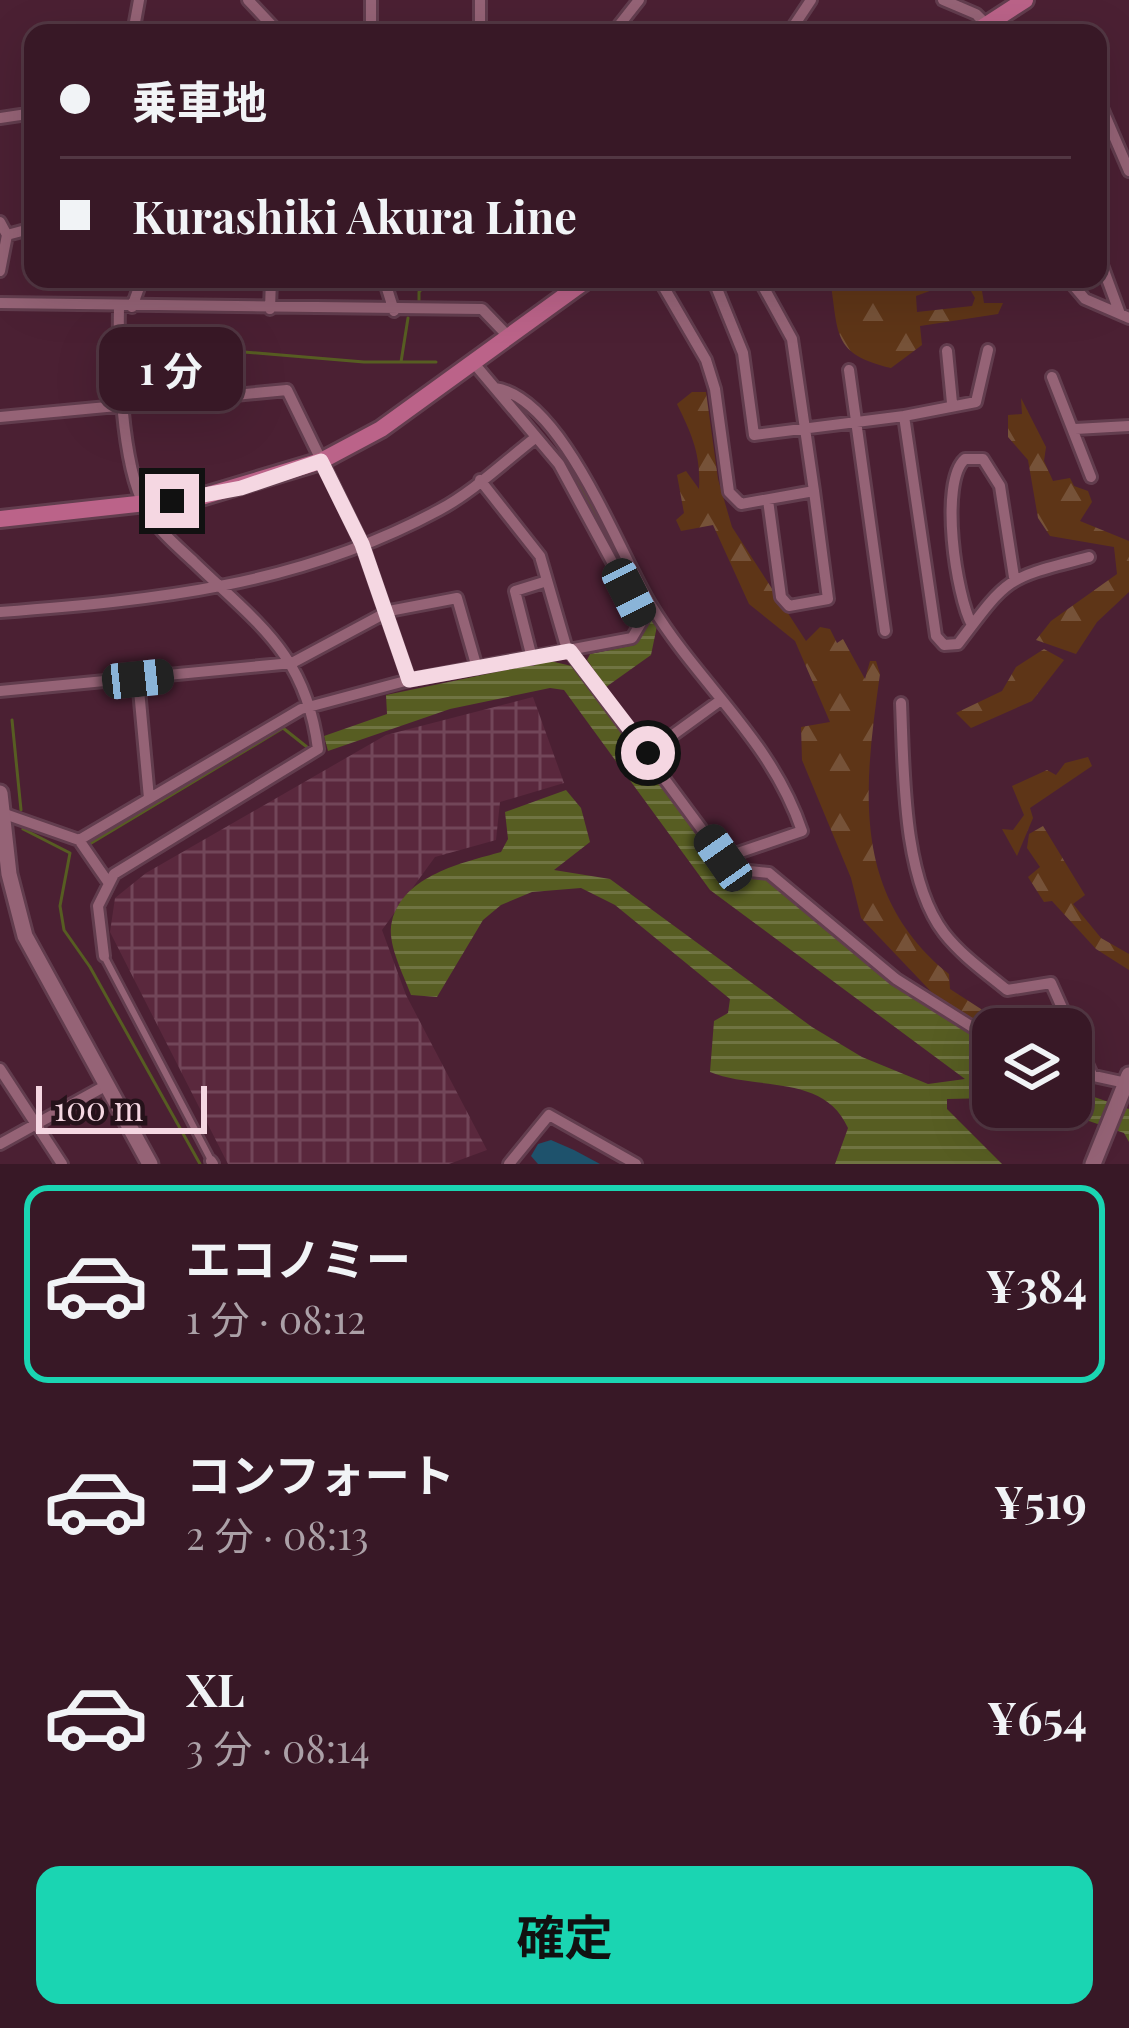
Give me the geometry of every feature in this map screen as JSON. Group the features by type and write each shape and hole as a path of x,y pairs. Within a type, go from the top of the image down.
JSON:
{"main road":[{"path":"989,24 1025,0"},
{"path":"0,519 143,505 241,488 321,461 381,429 571,288"}],"street":[{"path":"248,0 271,24"},
{"path":"620,24 639,0"},
{"path":"944,0 976,14 979,24"},
{"path":"1107,121 1129,171"},
{"path":"0,222 7,235 6,262 0,271"},
{"path":"7,235 24,230"},
{"path":"1107,276 1124,316"},
{"path":"104,956 97,922 108,882 120,869 318,744 292,663 278,640 143,505 122,405 125,307 137,288"},
{"path":"270,310 271,288"},
{"path":"387,288 394,311"},
{"path":"663,288 706,359 716,389 731,497 741,504 814,491"},
{"path":"717,288 743,353 754,436 976,402 988,350"},
{"path":"764,288 792,339 828,599 789,606 781,597 768,500"},
{"path":"1076,288 1085,298 1124,316"},
{"path":"0,303 482,310 506,334"},
{"path":"947,351 952,403"},
{"path":"472,361 578,491 647,613 778,770 802,831 723,858"},
{"path":"849,370 885,631"},
{"path":"1052,377 1091,477"},
{"path":"495,388 518,395 582,471 647,613"},
{"path":"0,416 287,389 362,544 389,611 409,680"},
{"path":"904,416 935,636 944,645 958,644 1014,577 1089,557"},
{"path":"1076,430 1129,426"},
{"path":"0,612 223,590 362,544 442,509 536,438"},
{"path":"972,625 963,608 952,530 956,472 965,459 982,459 997,477 1014,577"},
{"path":"480,481 540,556 570,651 723,858 740,869 770,873 896,980 972,1027"},
{"path":"532,658 515,591 548,581"},
{"path":"0,692 292,663 389,611 457,598 477,668"},
{"path":"82,845 148,799 308,706 409,680 632,638 647,613"},
{"path":"138,679 148,799"},
{"path":"648,753 721,700"},
{"path":"901,703 904,795 922,890 941,929 1007,990 1051,983 1062,1008"},
{"path":"0,793 5,875 26,937 150,1164"},
{"path":"2,813 82,845 108,882"},
{"path":"0,1069 62,1164"},
{"path":"1092,1075 1127,1079 1094,1164"},
{"path":"0,1144 105,1086"},
{"path":"509,1164 549,1115 636,1164"}],"lane":[{"path":"104,956 146,1046 212,1162"}],"shaded area":[{"path":"653,618 657,626 651,655 606,687 587,660 590,654 635,645"},
{"path":"550,661 576,667 728,874 770,879 889,983 972,1034 972,1098 947,1099 947,1109 1002,1164 835,1164 848,1128 837,1111 806,1091 710,1072 714,1021 728,1013 730,999 615,905 581,888 532,892 501,905 483,920 437,997 411,995 391,939 399,905 436,873 501,852 508,839 505,812 566,790 581,808 590,842 554,870 610,879 812,1027 862,1057 928,1084 965,1079 710,890 564,690 550,688 450,709 328,751 324,736 387,714 386,695"},
{"path":"533,697 564,783 500,802 496,840 435,857 382,930 406,995 487,1150 449,1164 228,1164 110,932 115,898 146,873 386,735"},
{"path":"1092,1096 1129,1109 1129,1142 1124,1133 1092,1122"}],"green space":[{"path":"831,288 938,288 916,296 917,312 972,306 975,298 969,288 982,291 984,303 1003,303 998,314 920,326 922,345 891,368 857,356 837,327"},
{"path":"692,392 706,392 718,479 732,527 806,641 820,627 830,629 837,643 843,639 865,679 870,661 876,661 880,674 869,797 879,874 894,909 917,943 949,974 950,989 979,1008 972,1008 972,1020 940,1001 861,918 851,878 802,760 801,727 830,722 795,641 749,604 713,525 681,531 676,520 684,513 677,475 686,471 699,489 694,445 677,404"},
{"path":"1021,398 1046,447 1044,461 1053,481 1070,478 1074,486 1088,491 1092,502 1080,521 1129,541 1129,592 1097,622 1076,654 1036,640 1051,621 1117,574 1114,547 1050,536 1038,518 1028,460 1008,437 1008,415 1022,414"},
{"path":"1044,649 1064,660 1032,701 971,728 956,713 1002,691 1016,667"},
{"path":"1088,757 1092,766 1030,808 1033,818 1017,856 1002,829 1013,830 1024,815 1012,786 1047,770 1056,775 1065,763"},
{"path":"1043,826 1085,895 1073,904 1101,938 1129,954 1129,970 1096,949 1052,901 1044,902 1028,877 1040,867 1027,848 1029,834"}],"building":[{"path":"551,1140 600,1164 538,1164 531,1156 538,1144"}],"waterway":[{"path":"419,303 422,288"},
{"path":"401,362 408,318"},
{"path":"124,342 364,362 436,362"},
{"path":"515,403 575,475 644,607"},
{"path":"12,720 21,810"},
{"path":"88,845 283,728 307,747"},
{"path":"23,829 70,853 60,906 64,930 90,967 200,1164"}],"route":[{"path":"172,501 241,488 321,461 389,611 409,680 570,651 648,753"}]}
